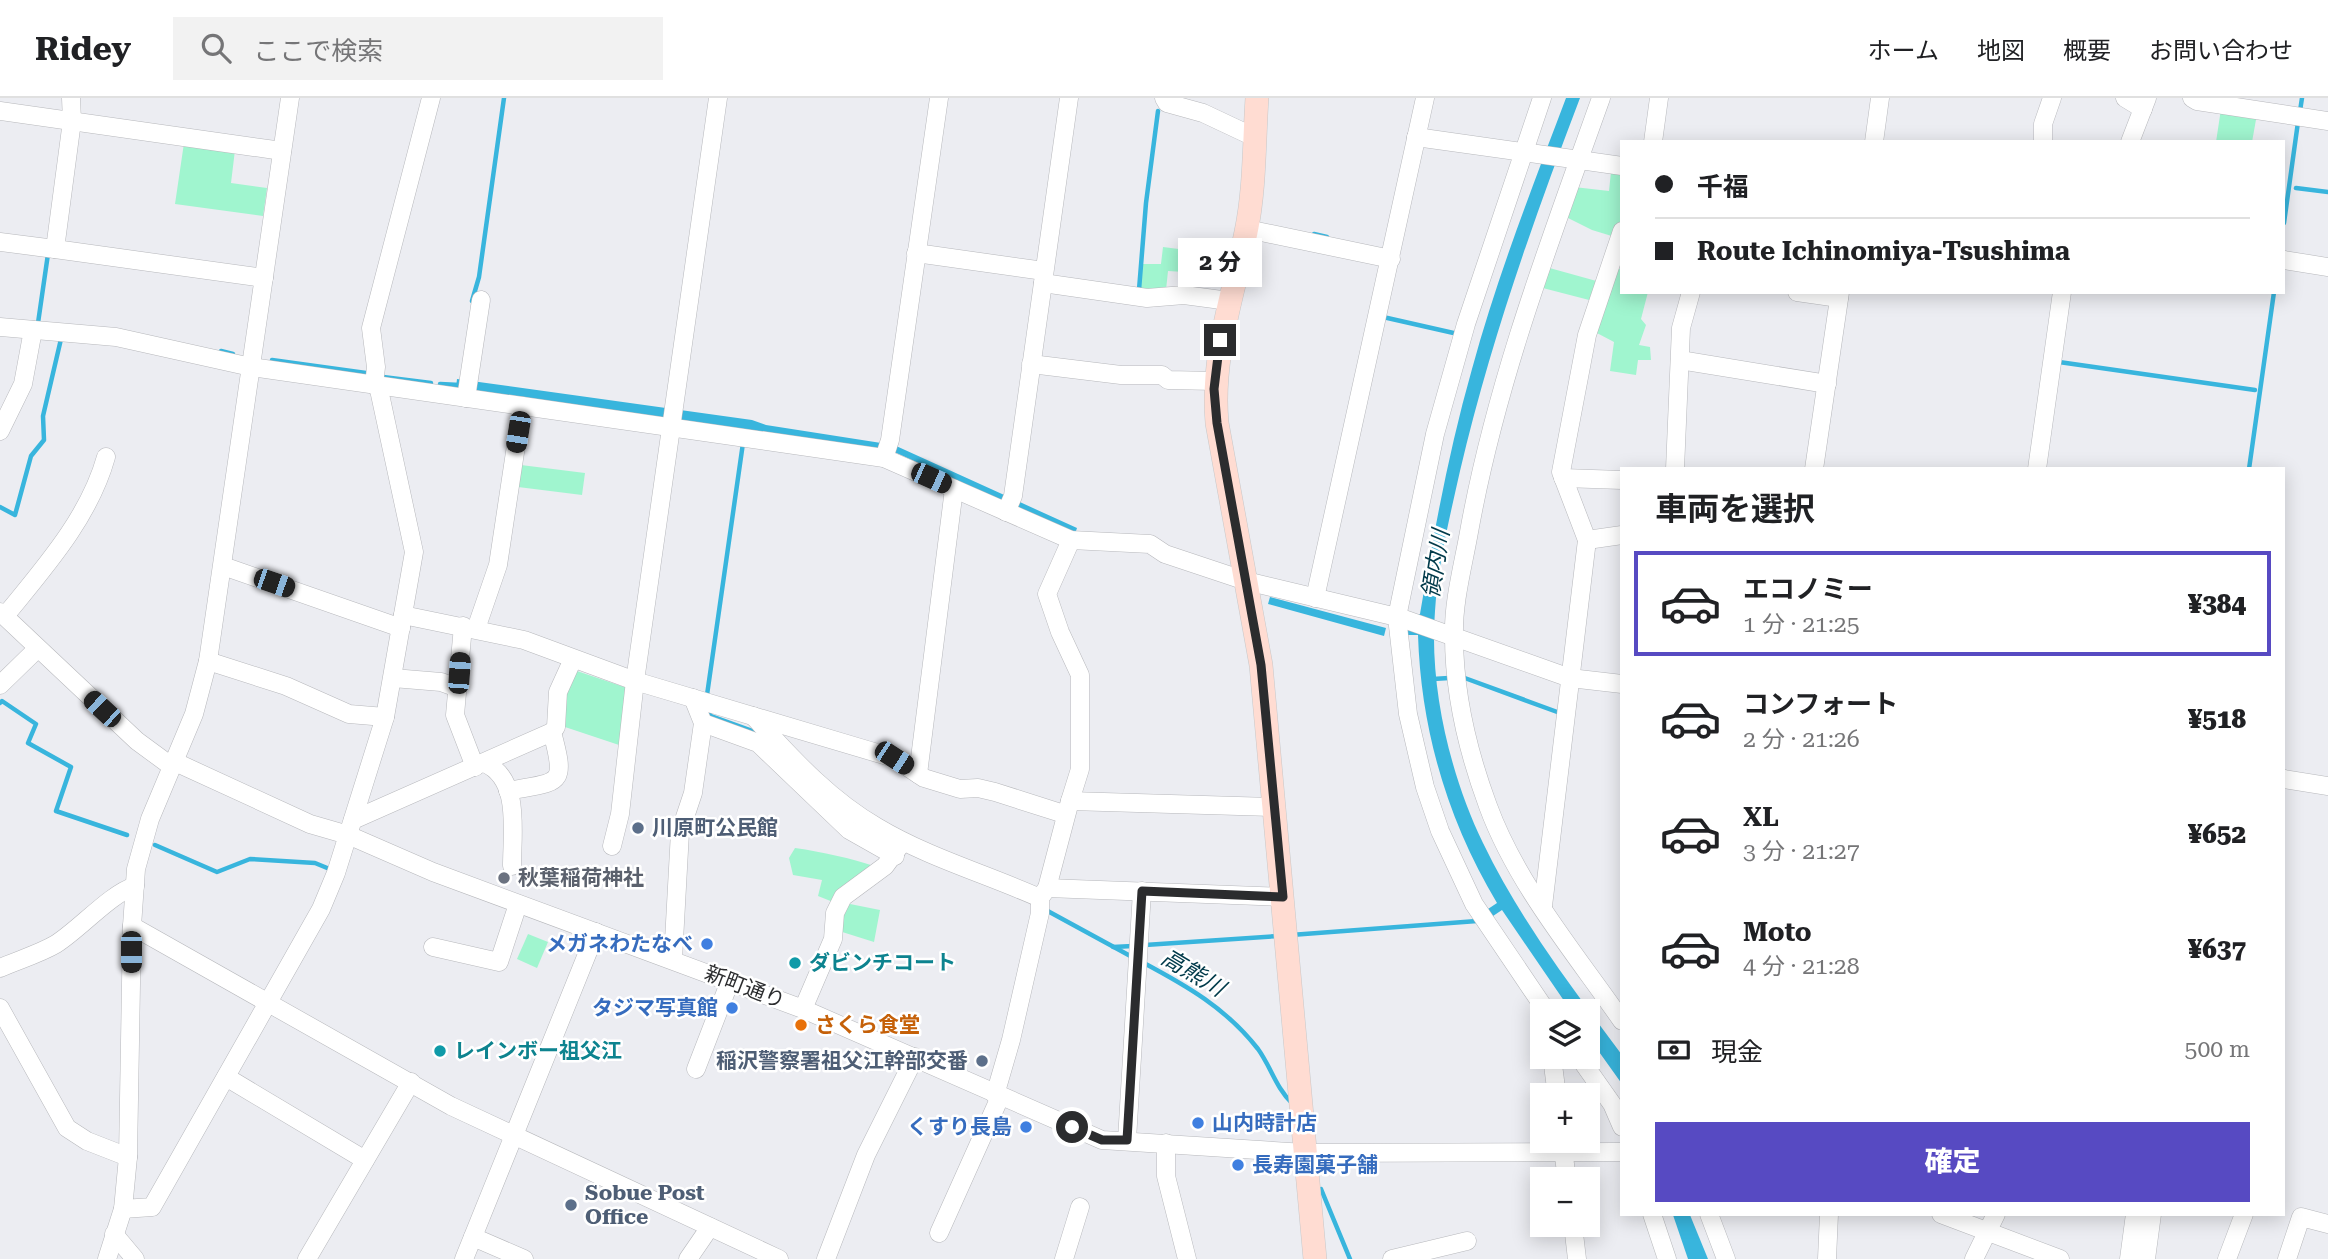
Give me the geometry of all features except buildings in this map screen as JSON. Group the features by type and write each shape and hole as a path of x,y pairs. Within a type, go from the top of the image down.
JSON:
{"main road":[{"path":"1257,98 1247,229 1220,340 1215,381 1217,423 1261,665 1315,1259"}],"street":[{"path":"55,249 72,121 71,98"},
{"path":"107,1259 123,1209 128,1157 135,886 142,845 194,714 208,661 290,98"},
{"path":"123,1209 152,1207 321,909 351,828 385,717 414,543 376,385 371,328 431,98"},
{"path":"612,846 620,814 635,681 718,98"},
{"path":"886,451 939,98"},
{"path":"1009,506 1069,98"},
{"path":"1164,98 1167,103 1203,113 1254,137"},
{"path":"1315,598 1425,98"},
{"path":"1538,999 1474,904 1440,831 1425,787 1408,714 1399,618 1435,434 1466,324 1527,152 1542,98"},
{"path":"1601,98 1576,159 1510,356 1471,524 1451,634 1459,701 1469,750 1489,808 1514,862 1620,1018"},
{"path":"1653,140 1659,98"},
{"path":"1874,140 1880,98"},
{"path":"2043,140 2043,124 2052,98"},
{"path":"2125,98 2145,104 2131,140"},
{"path":"2192,98 2197,102 2328,121"},
{"path":"0,111 282,151"},
{"path":"1416,137 1620,166"},
{"path":"1247,229 1391,259"},
{"path":"1543,906 1587,540 1561,472 1587,335 1620,237"},
{"path":"0,242 264,278"},
{"path":"916,253 1147,298 1184,295 1229,301"},
{"path":"2285,260 2328,267"},
{"path":"1675,467 1681,328 1690,294"},
{"path":"2037,467 2062,294"},
{"path":"1814,467 1839,295"},
{"path":"468,390 481,300"},
{"path":"0,327 116,337 251,367 376,385 468,390 522,406 673,419 886,451 954,489 1009,506 1071,540 1150,544 1165,554 1246,581 1399,618 1451,634 1570,678 1620,684"},
{"path":"0,431 23,384 33,330"},
{"path":"1681,360 1826,384"},
{"path":"1031,364 1121,375 1162,375 1168,380 1215,381"},
{"path":"479,765 455,715 455,687 469,628 498,565 522,406"},
{"path":"2,614 73,527 99,485 106,457"},
{"path":"1563,478 1620,480"},
{"path":"918,774 954,489"},
{"path":"1587,540 1620,536"},
{"path":"939,1233 997,1096 1041,900 1080,769 1080,675 1060,632 1047,594 1071,540"},
{"path":"223,566 402,621 469,628 524,640 635,681 894,758 918,774 960,789 978,788 1067,808 1276,807"},
{"name":"新町通り","path":"2,614 137,741 172,764 310,824 351,828 518,904 803,1009 1102,1140 1305,1153 1530,1147"},
{"path":"0,685 37,649"},
{"path":"351,828 415,790 552,732 556,727 558,692 573,659"},
{"path":"208,661 286,686 349,714 385,717"},
{"path":"393,678 441,682 455,687"},
{"path":"673,959 680,832 693,793 704,723 693,698"},
{"path":"753,716 810,777 899,847"},
{"path":"704,723 758,743 849,830 1041,900 1142,891 1283,897"},
{"path":"508,791 550,783 559,774 562,768 552,732"},
{"path":"479,765 497,769 505,778 512,811 512,866"},
{"path":"2285,779 2328,786"},
{"path":"803,1009 833,939 835,913 843,897 899,847"},
{"path":"0,968 53,946 91,919 120,891 135,886"},
{"path":"1127,1140 1142,891"},
{"path":"433,947 499,962 518,904"},
{"path":"132,926 451,1106 779,1259"},
{"path":"464,1259 596,932"},
{"path":"696,1069 730,981"},
{"path":"0,1008 67,1128 87,1141 128,1157"},
{"path":"826,1259 866,1155 915,1057"},
{"path":"1587,1069 1612,1104 1620,1122"},
{"path":"226,1077 365,1160"},
{"path":"307,1259 411,1082"},
{"path":"1166,1143 1166,1176 1187,1259"},
{"name":"新町通り","path":"1600,1150 1620,1152"},
{"path":"1064,1259 1080,1207"},
{"path":"1653,1216 1667,1259"},
{"path":"1710,1216 1726,1259"},
{"path":"1827,1259 1829,1216"},
{"path":"1947,1216 2060,1259"},
{"path":"1974,1259 1995,1216"},
{"path":"2129,1259 2135,1216"},
{"path":"2146,1259 2152,1216"},
{"path":"2227,1259 2243,1216"},
{"path":"2287,1259 2301,1217 2328,1224"},
{"path":"688,1259 710,1227"},
{"path":"114,1234 135,1259"},
{"path":"473,1237 524,1259"},
{"path":"1574,1237 1577,1259"},
{"path":"1392,1259 1467,1241"}],"green space":[{"path":"2221,109 2257,114 2252,140 2216,140"},
{"path":"184,143 235,150 231,183 267,188 263,216 175,204"},
{"path":"1611,172 1620,174 1620,223 1615,237 1592,230 1564,216 1574,187 1609,191"},
{"path":"1163,247 1202,252 1200,273 1168,271 1166,290 1140,289 1142,264 1161,264"},
{"path":"1546,267 1600,282 1593,301 1539,287"},
{"path":"1615,267 1620,269 1620,294 1647,294 1641,319 1646,325 1639,345 1650,347 1651,360 1638,360 1636,375 1610,371 1614,342 1595,332"},
{"path":"521,465 585,473 582,495 518,487"},
{"path":"577,671 630,689 622,746 565,727 566,695"},
{"path":"795,848 877,867 833,902 818,896 822,880 793,875 789,858"},
{"path":"845,903 880,910 874,942 839,931"},
{"path":"528,934 548,942 537,968 517,959"}],"water":[{"name":"領内川","path":"1566,98 1580,98 1514,283 1472,423 1445,540 1435,611 1434,640 1435,669 1444,730 1471,817 1513,898 1581,999 1563,999 1502,910 1493,916 1488,909 1497,903 1464,840 1440,774 1431,740 1420,671 1418,635 1407,635 1407,622 1420,614 1449,460 1492,300"},
{"path":"457,379 752,420 766,425 894,445 1077,528 1075,534 892,451 456,388"},
{"path":"1270,597 1386,628 1384,636 1268,604"},
{"path":"1600,1025 1620,1052 1620,1081 1600,1053"},
{"path":"1673,1216 1690,1216 1708,1259 1688,1259"}],"waterway":[{"path":"472,301 479,277 504,98"},
{"path":"2300,111 2302,98"},
{"path":"1139,290 1146,203 1158,111"},
{"path":"2285,216 2298,122"},
{"path":"2296,188 2328,192"},
{"path":"1314,234 1327,237"},
{"path":"38,323 48,254"},
{"path":"2249,467 2274,294"},
{"path":"1383,317 1458,334"},
{"path":"0,507 15,515 31,456 44,440 43,416 61,339"},
{"path":"221,351 233,354"},
{"path":"272,360 366,373"},
{"path":"2059,362 2255,390"},
{"path":"383,377 431,383"},
{"path":"440,384 460,385"},
{"path":"707,695 743,443"},
{"path":"1462,677 1560,713"},
{"path":"1433,679 1449,678"},
{"path":"0,703 2,701 36,724 28,743 71,767 56,811 127,835"},
{"path":"707,709 711,716 761,734"},
{"path":"155,845 217,872 250,859 315,863 332,870"},
{"path":"1044,909 1134,958"},
{"path":"1291,935 1477,921"},
{"path":"1145,945 1279,936"},
{"path":"1113,947 1133,946"},
{"name":"高熊川","path":"1142,962 1190,989 1233,1021 1258,1049 1292,1103"},
{"name":"高熊川","path":"1321,1189 1350,1259"}],"place":[{"name":"川原町公民館","path":"638,828"},
{"name":"秋葉稲荷神社","path":"504,878"},
{"name":"メガネわたなべ","path":"707,944"},
{"name":"ダビンチコート","path":"795,963"},
{"name":"タジマ写真館","path":"732,1008"},
{"name":"さくら食堂","path":"801,1025"},
{"name":"レインボー祖父江","path":"440,1051"},
{"name":"稲沢警察署祖父江幹部交番","path":"982,1061"},
{"name":"山内時計店","path":"1198,1123"},
{"name":"くすり長島","path":"1026,1127"},
{"name":"長寿園菓子舗","path":"1238,1165"},
{"name":"Sobue Post Office","path":"571,1205"}],"route":[{"path":"1072,1127 1102,1140 1127,1140 1142,891 1283,897 1272,757 1261,665 1217,423 1214,389 1220,340"}]}
